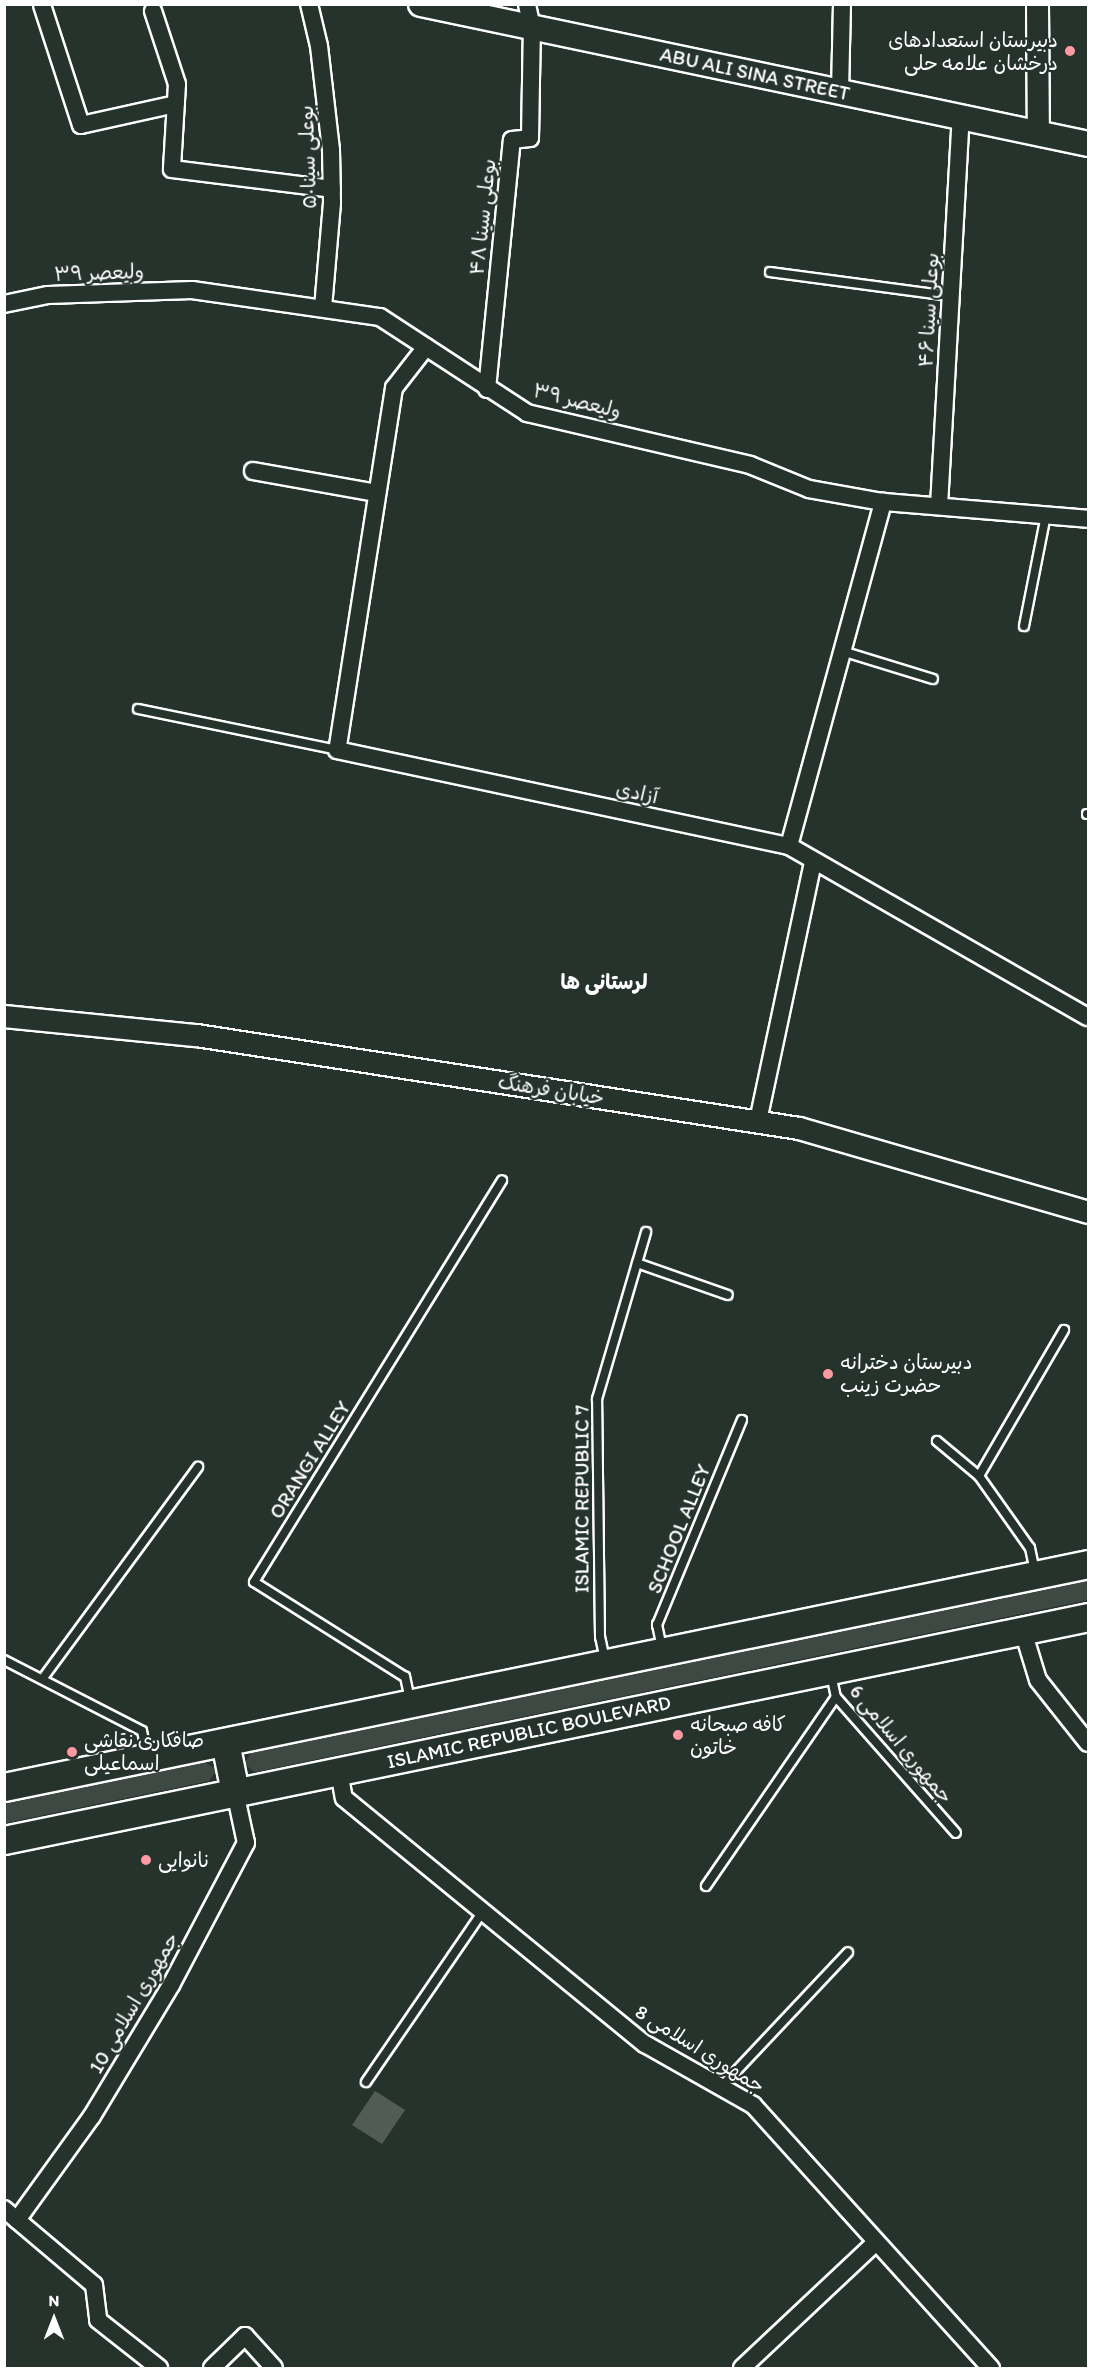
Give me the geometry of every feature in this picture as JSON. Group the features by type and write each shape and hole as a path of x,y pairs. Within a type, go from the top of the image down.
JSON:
{"main road":[{"name":"ABU ALI SINA STREET","path":"421,4 530,16 840,92 1089,144"},
{"path":"4,1787 1089,1564"},
{"name":"ISLAMIC REPUBLIC BOULEVARD","path":"4,1840 1089,1617"},
{"path":"225,1742 235,1792"}],"street":[{"path":"42,4 81,125 176,105"},
{"name":"بوعلی سینا۵۰","path":"309,4 327,98 332,189 323,308"},
{"path":"840,92 842,4"},
{"path":"1037,4 1038,133"},
{"path":"153,11 177,84 172,169 332,189"},
{"name":"بوعلی سینا ۴۸","path":"487,389 512,140 530,138 530,16"},
{"name":"بوعلی سینا ۴۶","path":"939,506 961,117"},
{"name":"ولیعصر ۳۹","path":"6,299 48,295 192,290 380,316 487,389 527,413 750,465 809,489 883,502 1089,519"},
{"path":"338,750 394,388 426,347"},
{"path":"253,471 377,493"},
{"path":"789,846 883,502"},
{"name":"آزادی","path":"338,750 789,846 813,863 1089,1017"},
{"path":"758,1121 813,863"},
{"name":"خیابان فرهنگ","path":"4,1016 196,1035 799,1128 1089,1212"},
{"path":"1023,1631 1038,1680 1089,1743"},
{"name":"جمهوری اسلامی 8","path":"339,1771 344,1798 645,2044 753,2105 990,2368"},
{"name":"جمهوری اسلامی 10","path":"11,2214 98,2106 171,1985 246,1843 235,1792"},
{"path":"11,2214 94,2285 98,2320 159,2368"},
{"path":"742,2368 876,2242"},
{"path":"212,2368 245,2336 274,2368"}],"lane":[{"path":"770,272 951,296"},
{"path":"1024,626 1046,515"},
{"path":"842,651 933,679"},
{"name":"آزادی","path":"138,709 338,750"},
{"name":"ORANGI ALLEY","path":"411,1703 405,1677 254,1582 501,1180"},
{"name":"ISLAMIC REPUBLIC 7","path":"606,1664 600,1637 597,1399 646,1232"},
{"path":"637,1263 728,1295"},
{"path":"979,1476 1064,1330"},
{"name":"SCHOOL ALLEY","path":"663,1652 657,1625 742,1420"},
{"path":"938,1442 979,1476 1030,1548 1035,1575"},
{"path":"43,1678 198,1467"},
{"path":"4,1660 43,1678 142,1731 148,1757"},
{"name":"جمهوری اسلامی 6","path":"830,1670 836,1697 956,1833"},
{"path":"706,1886 836,1697"},
{"path":"366,2082 483,1911"},
{"path":"721,2087 848,1952"}],"shaded area":[{"path":"1088,1581 1088,1600 255,1772 244,1764 251,1753"},
{"path":"205,1762 217,1770 209,1781 5,1823 5,1804"}],"building":[{"path":"375,2091 405,2110 382,2144 352,2125"}],"place":[{"name":"دبیرستان استعدادهای درخشان علامه حلی","path":"1070,51"},
{"name":"دبیرستان دخترانه حضرت زینب","path":"828,1374"},
{"name":"کافه صبحانه خاتون","path":"678,1735"},
{"name":"صافکاری نقاشی اسماعیلی","path":"72,1752"},
{"name":"نانوایی","path":"146,1860"}],"district":[{"name":"لرستانی ها","path":"604,982"}]}
